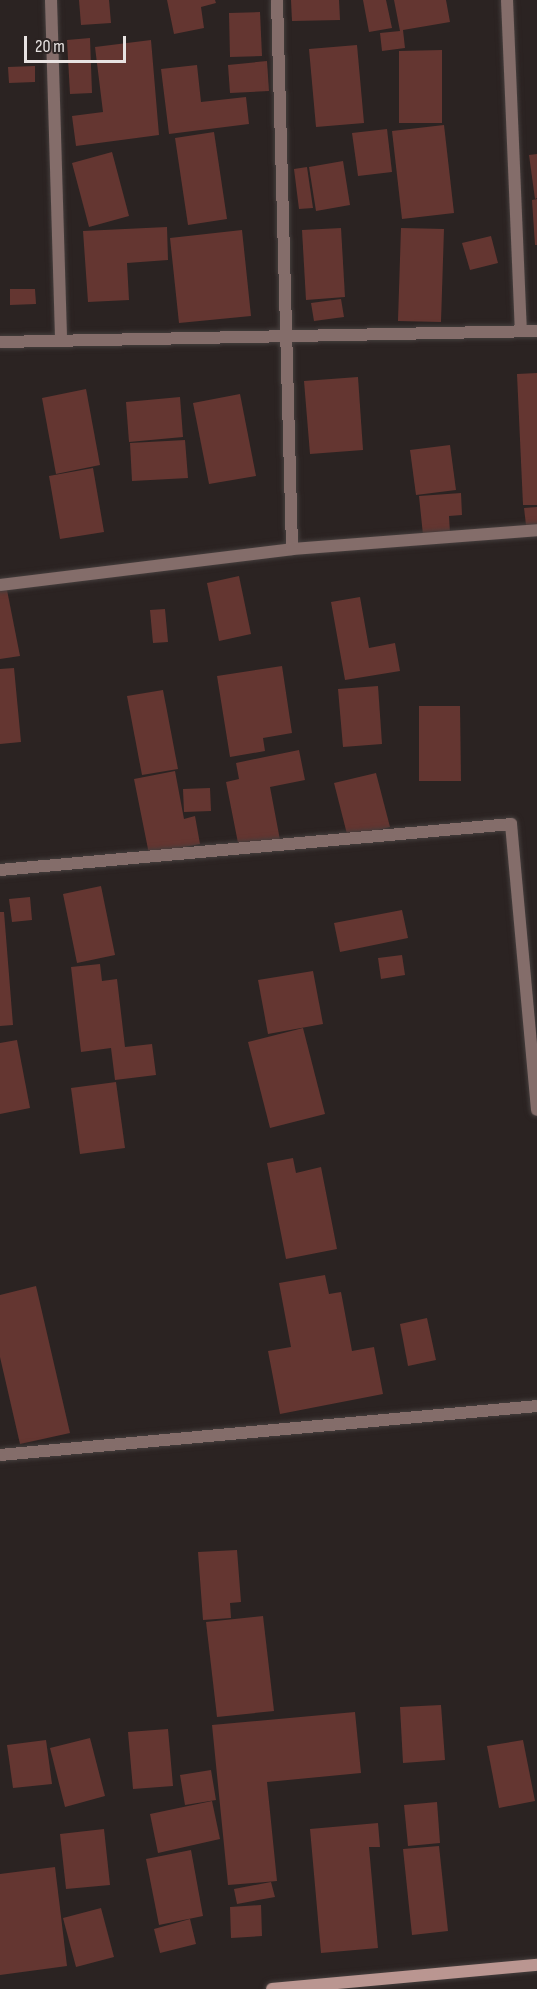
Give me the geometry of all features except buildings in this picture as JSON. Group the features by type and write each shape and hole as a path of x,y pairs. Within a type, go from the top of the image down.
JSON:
{"street":[{"path":"51,0 61,341"},
{"path":"278,0 292,549"},
{"path":"507,0 521,331"},
{"path":"0,342 537,330"},
{"path":"0,585 292,549 537,530"},
{"path":"0,870 511,824 537,1110"},
{"path":"0,1455 537,1406"},
{"path":"272,1989 537,1965"}]}
